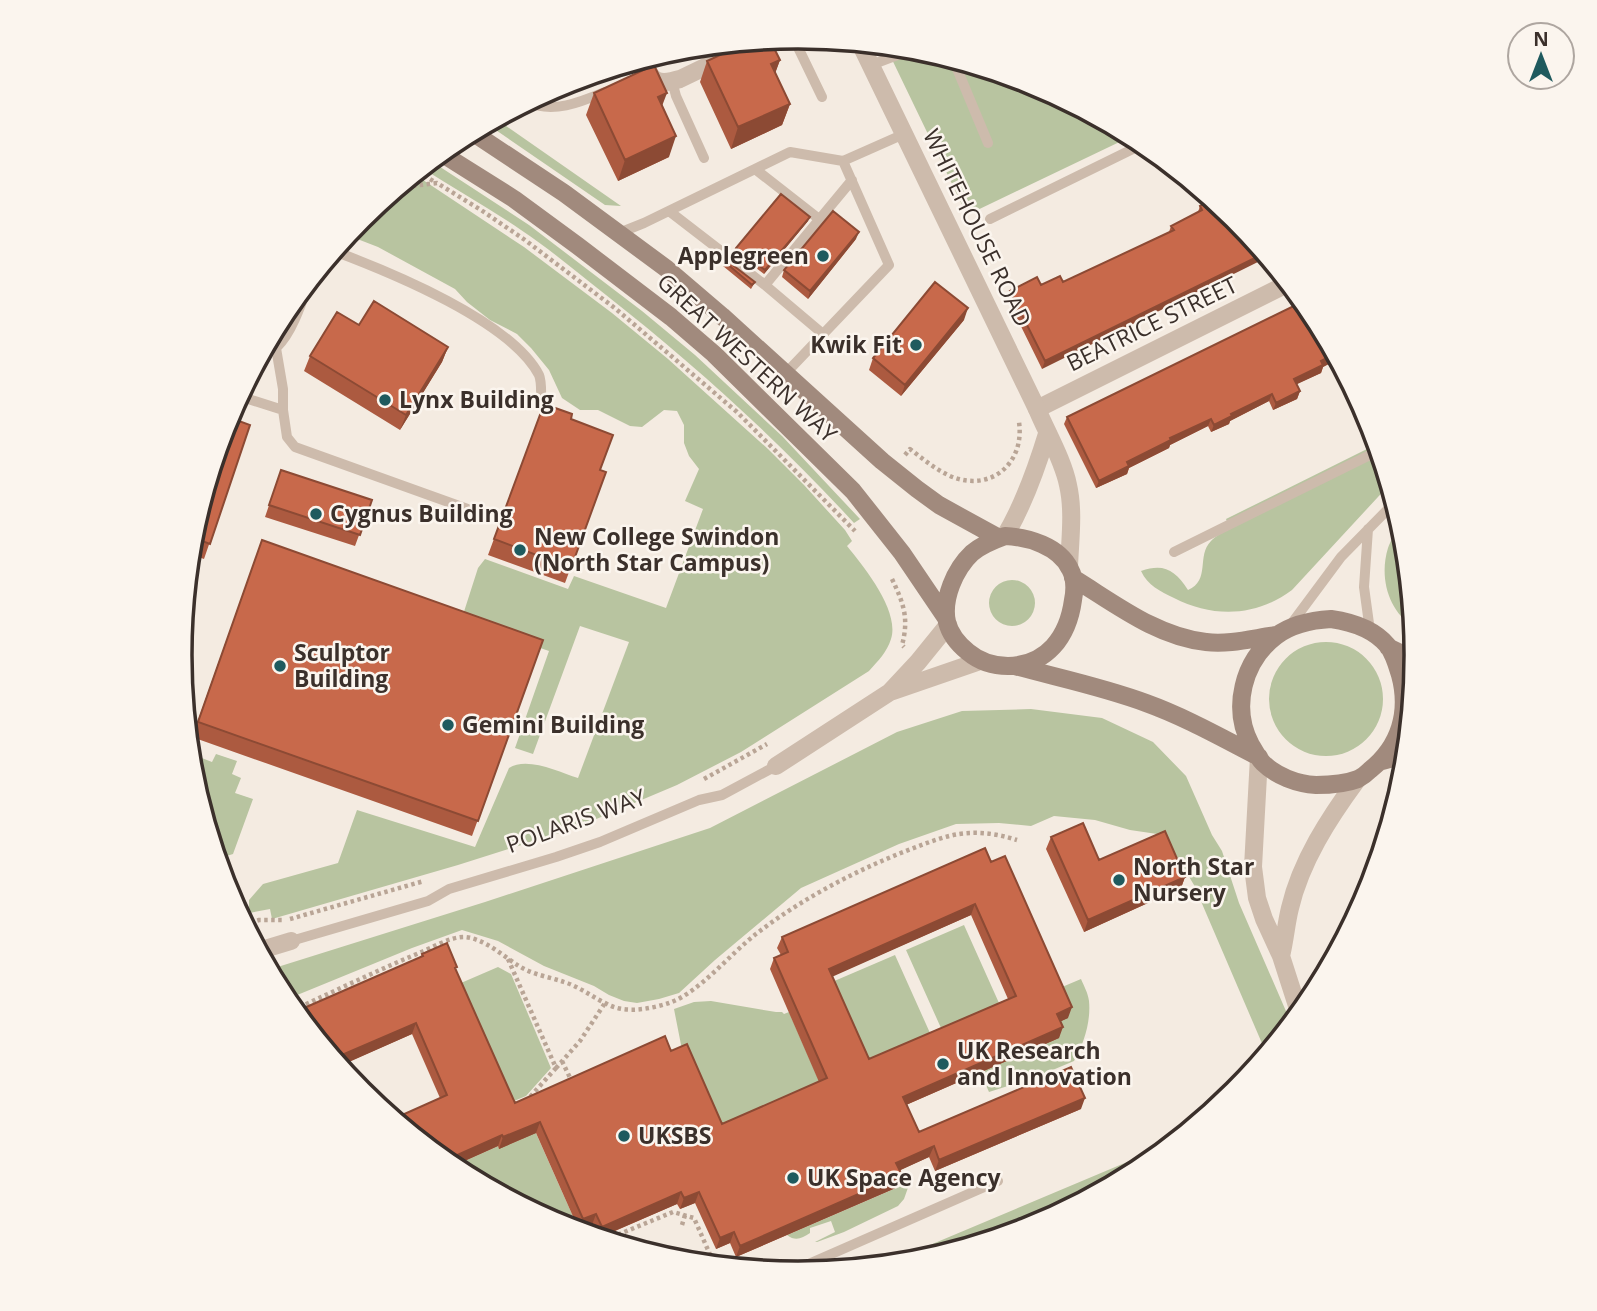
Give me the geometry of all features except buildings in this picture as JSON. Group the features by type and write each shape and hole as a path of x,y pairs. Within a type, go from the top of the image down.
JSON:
{"main road":[{"name":"GREAT WESTERN WAY","path":"482,138 524,165 667,269 786,373 845,429 917,489 939,505 1002,537"},
{"name":"GREAT WESTERN WAY","path":"450,159 514,200 578,246 662,309 714,354 853,491 902,553 947,621"},
{"path":"1259,757 1152,706 1112,692 1015,666 980,661 955,639 947,621 950,590 964,563 972,553 1002,537 1028,539 1052,550 1071,572 1137,617 1176,635 1208,642 1224,642 1282,632 1301,624 1331,619 1370,631 1388,647 1405,655"},
{"path":"1015,666 1039,658 1063,635 1074,596 1071,572"},
{"path":"1282,632 1264,647 1250,668 1245,678 1241,701 1248,739 1262,762 1277,773 1298,782 1329,785 1357,779 1382,761 1396,757"},
{"path":"1388,647 1398,667 1403,701"},
{"path":"1382,761 1396,738 1401,722"}],"street":[{"path":"642,70 652,79 667,83 735,52"},
{"name":"WHITEHOUSE ROAD","path":"865,53 1037,409 1062,467 1068,484 1071,509 1071,572"},
{"name":"BEATRICE STREET","path":"1037,409 1281,287"},
{"path":"1002,537 1020,512 1047,434"},
{"name":"POLARIS WAY","path":"890,692 918,662 947,621"},
{"name":"POLARIS WAY","path":"776,766 890,692 980,661"},
{"path":"1259,757 1253,867 1257,898 1296,1002"},
{"path":"1281,956 1289,908 1305,864 1331,817 1357,779"},
{"name":"POLARIS WAY","path":"267,948 291,941"}],"lane":[{"path":"799,49 822,97"},
{"path":"871,65 893,57"},
{"path":"958,71 988,143"},
{"path":"672,81 704,158"},
{"path":"541,107 583,101 611,90"},
{"path":"619,233 658,217 790,152 843,162 904,134"},
{"path":"990,219 1132,149"},
{"path":"786,373 889,265 843,162"},
{"path":"755,169 819,219"},
{"path":"765,285 852,180"},
{"path":"669,211 823,334"},
{"path":"344,255 392,273 475,316 519,348 540,377 541,402"},
{"path":"295,317 276,348 283,389 286,437 295,447 490,517"},
{"path":"249,399 283,410"},
{"path":"1174,552 1371,455"},
{"path":"1282,632 1328,572 1387,510"},
{"path":"1368,529 1364,587 1370,631"},
{"name":"POLARIS WAY","path":"291,941 428,901 449,888 600,842 699,800 722,795 776,766"},
{"path":"814,1262 998,1181"}],"path":[{"path":"426,177 525,240 652,338 737,412 858,534"},
{"path":"416,186 437,183"},
{"path":"897,652 902,645"},
{"path":"695,785 774,740"},
{"path":"303,1005 461,937 476,940 530,972 576,986 620,1009 651,1007 677,1000 779,917 871,866 958,834 983,832 1017,840"},
{"path":"254,922 299,917 430,879"},
{"path":"508,958 556,1068"},
{"path":"519,1103 530,1098 580,1041 605,1003"},
{"path":"562,1061 572,1082"},
{"path":"619,1234 673,1212 694,1218 710,1255"},
{"path":"682,1225 685,1216"}],"green space":[{"path":"890,56 955,70 1031,95 1120,142 967,215"},
{"path":"505,125 621,206 605,205 495,130"},
{"path":"440,167 529,225 642,311 695,355 782,436 860,519 854,523 765,433 639,321 497,214 430,173"},
{"path":"422,180 524,247 612,313 668,359 768,449 845,530 852,541 847,546 871,577 886,603 892,628 891,639 885,652 869,671 741,752 677,785 575,828 272,919 270,909 250,913 249,900 263,884 338,863 357,810 475,847 509,768 534,764 578,778 629,642 580,626 533,754 515,748 549,651 461,621 478,568 485,559 568,589 574,576 666,608 703,509 685,501 699,469 689,456 684,443 684,425 677,411 664,410 642,427 630,426 598,410 580,410 562,398 549,370 517,334 490,320 455,289 378,247 358,239"},
{"path":"1368,448 1382,493 1292,590 1278,599 1249,610 1234,612 1204,609 1164,593 1144,576 1141,571 1163,568 1178,577 1188,590 1195,586 1201,574 1207,547 1215,537 1230,529 1226,519"},
{"path":"1392,538 1400,576 1404,619 1392,603 1385,582 1385,559"},
{"path":"1012,580 1028,587 1035,603 1028,619 1012,626 996,619 989,603 996,587"},
{"path":"1326,642 1348,646 1366,659 1379,677 1383,699 1379,721 1366,739 1348,752 1326,756 1304,752 1286,739 1273,721 1269,699 1273,677 1286,659 1304,646"},
{"path":"1031,709 1102,718 1153,742 1186,776 1222,851 1239,903 1287,1014 1263,1045 1194,885 1164,835 1130,830 1095,820 1054,816 1031,826 999,823 956,824 899,844 801,888 679,993 659,999 637,1003 624,1001 544,966 498,941 462,930 296,995 278,967 710,828 897,732 962,711"},
{"path":"216,754 237,761 232,774 241,778 235,793 253,799 233,854 226,856 201,758 212,762"},
{"path":"964,925 999,1003 941,1028 906,950"},
{"path":"895,955 930,1033 866,1061 832,982"},
{"path":"498,967 511,974 551,1068 526,1096 507,1104 454,986"},
{"path":"1081,979 1088,998 1089,1016 1084,1040 1074,1061 989,1092 980,1072 1055,990"},
{"path":"711,1001 784,1014 789,1012 823,1090 718,1135 683,1055 674,1009 694,1002"},
{"path":"531,1122 574,1219 495,1181 464,1161 522,1139"},
{"path":"1140,1157 1102,1181 1031,1216 993,1230 919,1249"},
{"path":"910,1182 904,1199 898,1206 844,1232 815,1242 835,1232 831,1221 810,1228 810,1233 802,1238 796,1239 787,1235"}],"place":[{"name":"Applegreen","path":"823,256"},
{"name":"Kwik Fit","path":"916,345"},
{"name":"Lynx Building","path":"385,400"},
{"name":"Cygnus Building","path":"316,514"},
{"name":"New College Swindon (North Star Campus)","path":"520,550"},
{"name":"Sculptor Building","path":"280,666"},
{"name":"Gemini Building","path":"448,725"},
{"name":"North Star Nursery","path":"1119,880"},
{"name":"UK Research and Innovation","path":"943,1064"},
{"name":"UKSBS","path":"624,1136"},
{"name":"UK Space Agency","path":"793,1178"}]}
